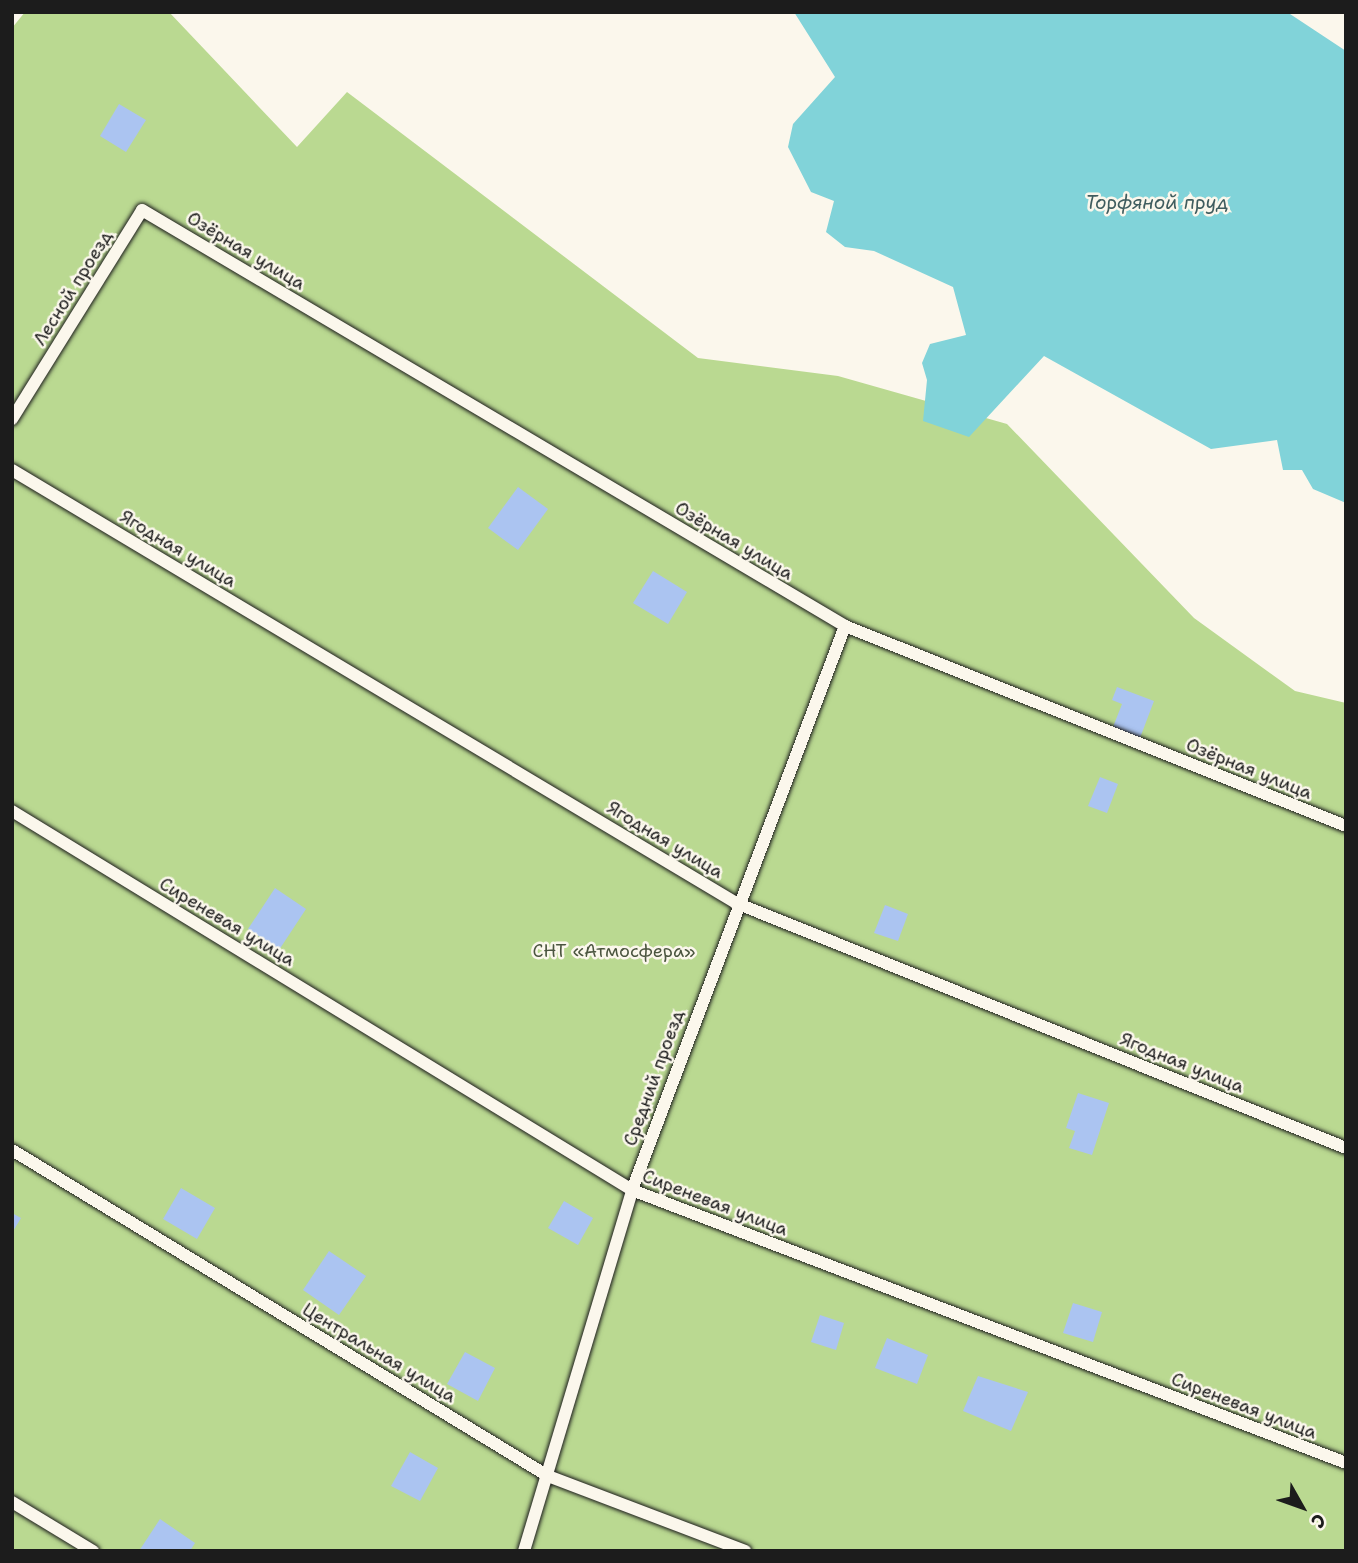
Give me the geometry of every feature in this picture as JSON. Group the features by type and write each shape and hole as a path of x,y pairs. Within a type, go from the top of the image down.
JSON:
{"lane":[{"name":"Лесной проезд","path":"12,419 142,210"},
{"name":"Озёрная улица","path":"142,210 845,626 1346,826"},
{"name":"Ягодная улица","path":"12,470 736,903 1346,1148"},
{"name":"Средний проезд","path":"524,1551 632,1190 736,903 845,626"},
{"name":"Сиреневая улица","path":"12,811 632,1190 1346,1463"},
{"name":"Центральная улица","path":"12,1150 548,1476 745,1551"},
{"path":"12,1502 93,1551"}],"green space":[{"name":"СНТ «Атмосфера»","path":"25,12 169,12 297,147 347,92 698,358 838,376 1007,424 1194,618 1295,691 1346,703 1346,1551 12,1551 12,28"}],"water":[{"name":"Торфяной пруд","path":"794,12 1287,12 1346,51 1346,503 1313,489 1302,470 1283,470 1277,440 1211,449 1044,356 969,437 923,421 927,380 922,363 930,344 966,335 953,287 874,251 845,247 826,232 834,201 811,192 788,147 793,124 835,77"}],"building":[{"path":"119,104 146,120 126,152 100,136"},
{"path":"518,487 548,509 518,550 488,528"},
{"path":"653,571 687,592 668,624 633,603"},
{"path":"1117,687 1154,701 1140,738 1113,727 1122,704 1112,700"},
{"path":"1100,777 1118,784 1107,813 1088,806"},
{"path":"275,888 306,909 279,950 248,929"},
{"path":"885,905 908,914 898,941 874,933"},
{"path":"1078,1093 1109,1103 1092,1155 1069,1148 1075,1131 1066,1128"},
{"path":"181,1188 215,1208 197,1239 163,1219"},
{"path":"564,1201 593,1218 578,1245 548,1228"},
{"path":"12,1213 21,1218 12,1233"},
{"path":"329,1251 366,1276 339,1315 303,1290"},
{"path":"1073,1303 1102,1312 1093,1342 1063,1333"},
{"path":"820,1315 844,1323 836,1350 811,1342"},
{"path":"887,1338 928,1355 917,1384 875,1368"},
{"path":"465,1352 495,1368 478,1401 447,1384"},
{"path":"978,1376 1028,1392 1011,1431 963,1411"},
{"path":"410,1452 438,1468 420,1501 391,1486"},
{"path":"160,1519 195,1543 190,1551 139,1551"}]}
